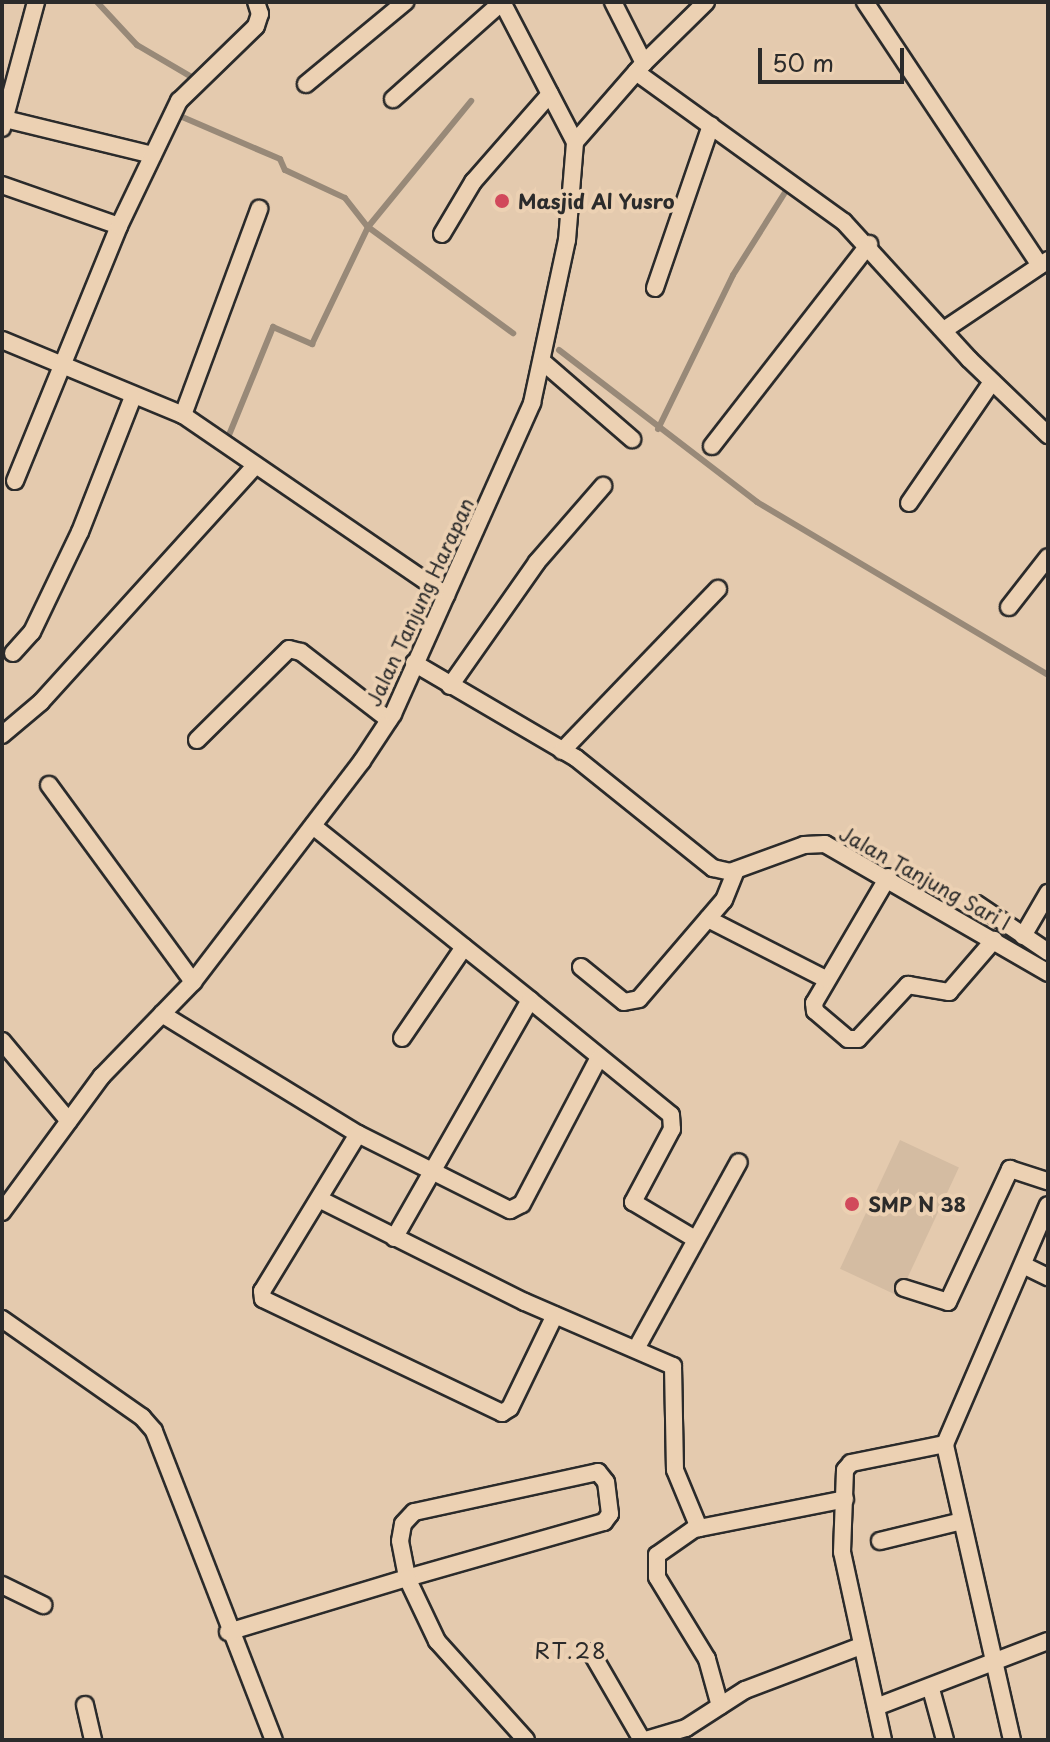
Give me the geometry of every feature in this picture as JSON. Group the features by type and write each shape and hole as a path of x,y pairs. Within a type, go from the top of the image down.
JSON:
{"street":[{"path":"36,2 4,124 153,155"},
{"path":"15,481 119,226 153,155 193,86 256,26 260,14 256,2"},
{"path":"306,84 405,2"},
{"path":"393,99 502,2"},
{"name":"Jalan Tanjung Harapan","path":"2,1212 69,1121 193,982 313,826 389,720 527,416 543,362 573,199 575,142 502,2"},
{"path":"613,2 640,67 711,125 785,175 869,244 992,382 1048,435"},
{"path":"575,142 640,67 706,2"},
{"path":"865,2 1044,262 944,330"},
{"path":"442,234 473,182 550,94"},
{"path":"655,288 711,125"},
{"path":"2,185 119,226"},
{"path":"183,415 259,209"},
{"path":"712,446 869,244"},
{"path":"2,340 133,397 183,415 446,595"},
{"path":"543,362 632,439"},
{"path":"909,503 992,382"},
{"path":"13,653 32,632 80,532 133,397"},
{"path":"2,735 41,702 255,466"},
{"path":"450,686 537,562 603,486"},
{"path":"1009,607 1048,557"},
{"path":"562,751 718,589"},
{"path":"197,740 289,649 301,652 389,720"},
{"path":"414,663 562,751 621,792 703,863 736,870 724,900 631,1003 581,967"},
{"path":"49,785 193,982"},
{"path":"313,826 530,1000 673,1120 633,1202 695,1239"},
{"name":"Jalan Tanjung Sari I","path":"736,870 819,843 888,877 1048,973"},
{"path":"888,877 826,979 815,1011 853,1040 908,985 949,992 994,940"},
{"path":"1023,936 1048,893"},
{"path":"977,904 1048,952"},
{"path":"708,919 826,979"},
{"path":"402,1038 464,947"},
{"path":"394,1238 430,1170 530,1000"},
{"path":"162,1014 358,1134 510,1210 517,1209 598,1059"},
{"path":"2,1041 69,1121"},
{"path":"358,1134 262,1295 346,1343 504,1413 555,1315"},
{"path":"636,1349 739,1162"},
{"path":"904,1288 948,1302 1010,1169 1048,1181"},
{"path":"321,1200 555,1315 668,1363 675,1371 675,1470 699,1528"},
{"path":"1012,1740 992,1663 945,1444 1048,1205"},
{"path":"1023,1265 1048,1277"},
{"path":"2,1319 142,1417 154,1431 228,1632 274,1740"},
{"path":"883,1740 842,1552 845,1470 851,1463 945,1444"},
{"path":"228,1632 407,1578 604,1522 610,1514 604,1477 591,1471 414,1512 403,1524 400,1541 407,1578 450,1660 523,1739"},
{"path":"720,1706 707,1659 655,1569 664,1547 699,1528 845,1499"},
{"path":"880,1541 962,1521"},
{"path":"2,1585 43,1605"},
{"path":"876,1707 931,1689 1048,1641"},
{"path":"591,1652 644,1740 672,1736 745,1690 861,1646"},
{"path":"931,1689 945,1740"},
{"path":"85,1705 93,1740"}],"shaded area":[{"path":"900,1140 959,1167 899,1296 840,1269"}],"waterway":[{"path":"97,2 137,45 195,79"},
{"path":"229,435 273,327 312,344 368,227 471,101"},
{"path":"182,111 180,116 280,159 285,170 345,198 368,227 513,333"},
{"path":"658,429 733,275 786,191"},
{"path":"559,350 757,502 1048,675"}],"place":[{"name":"Masjid Al Yusro","path":"502,201"},
{"name":"SMP N 38","path":"852,1204"}],"district":[{"name":"RT.28","path":"571,1650"}]}
